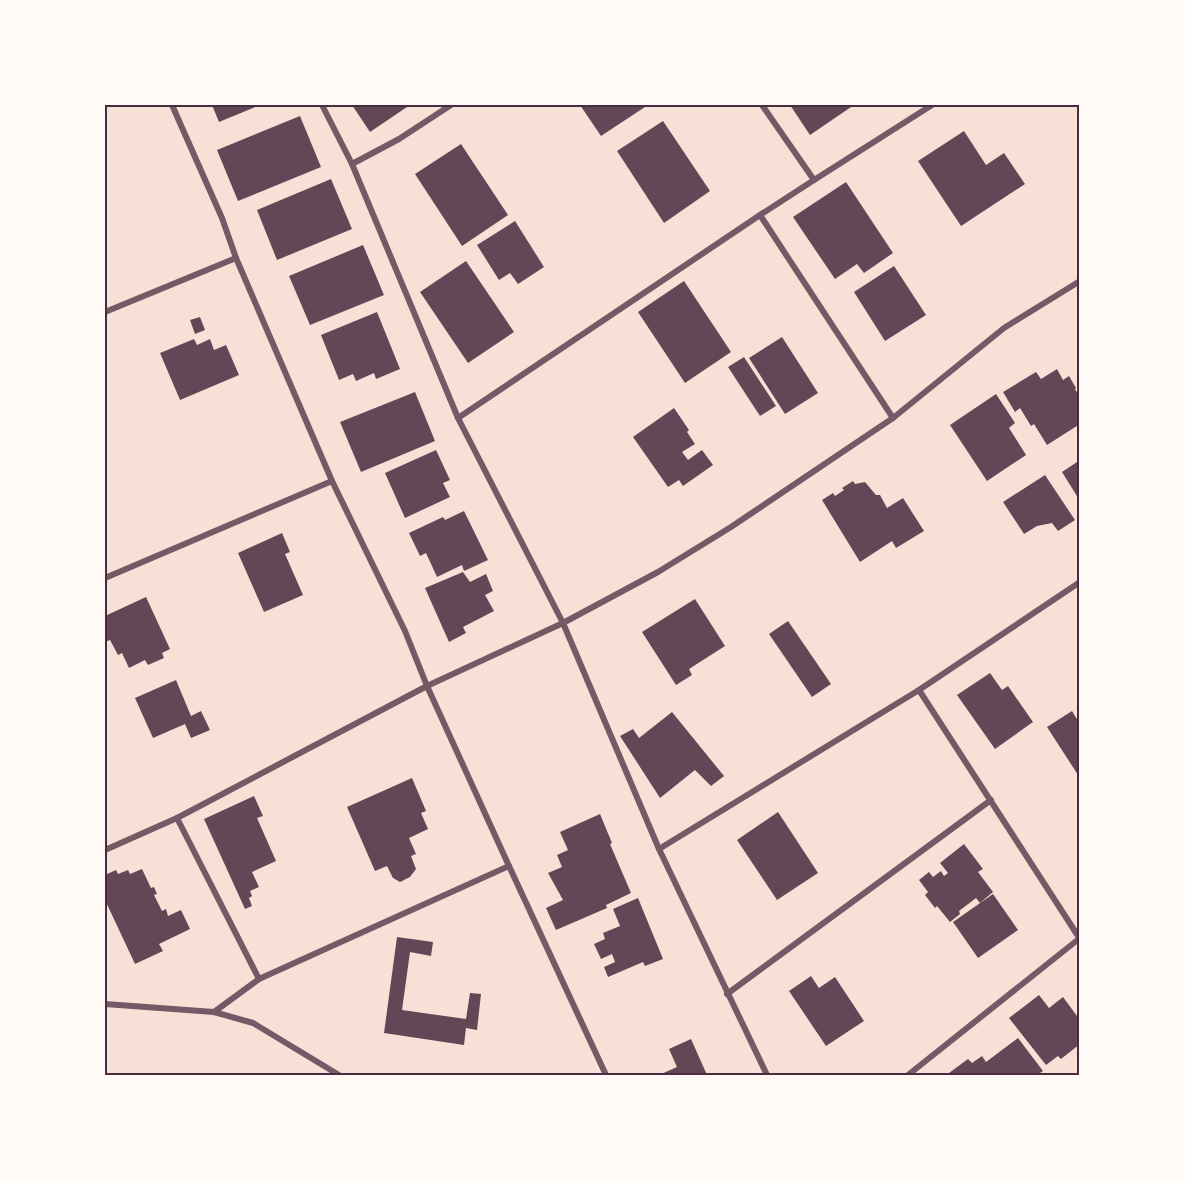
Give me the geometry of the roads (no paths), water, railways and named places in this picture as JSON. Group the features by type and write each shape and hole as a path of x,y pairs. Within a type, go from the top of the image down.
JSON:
{"street":[{"path":"172,105 332,481 405,631 509,866 606,1075"},
{"path":"322,105 352,164 458,418 563,623 659,849 767,1075"},
{"path":"352,164 399,139 452,105"},
{"path":"762,105 814,180"},
{"path":"458,418 760,215 932,105"},
{"path":"760,215 893,418"},
{"path":"105,312 236,258"},
{"path":"105,850 177,818 428,686 563,623 658,572 893,418 1004,328 1080,281"},
{"path":"105,578 332,481"},
{"path":"659,849 920,690 1080,582"},
{"path":"908,1075 1080,938 920,690"},
{"path":"727,994 991,800"},
{"path":"177,818 259,979"},
{"path":"214,1012 259,979 509,866"},
{"path":"105,1004 214,1012 253,1023 339,1075"}]}
